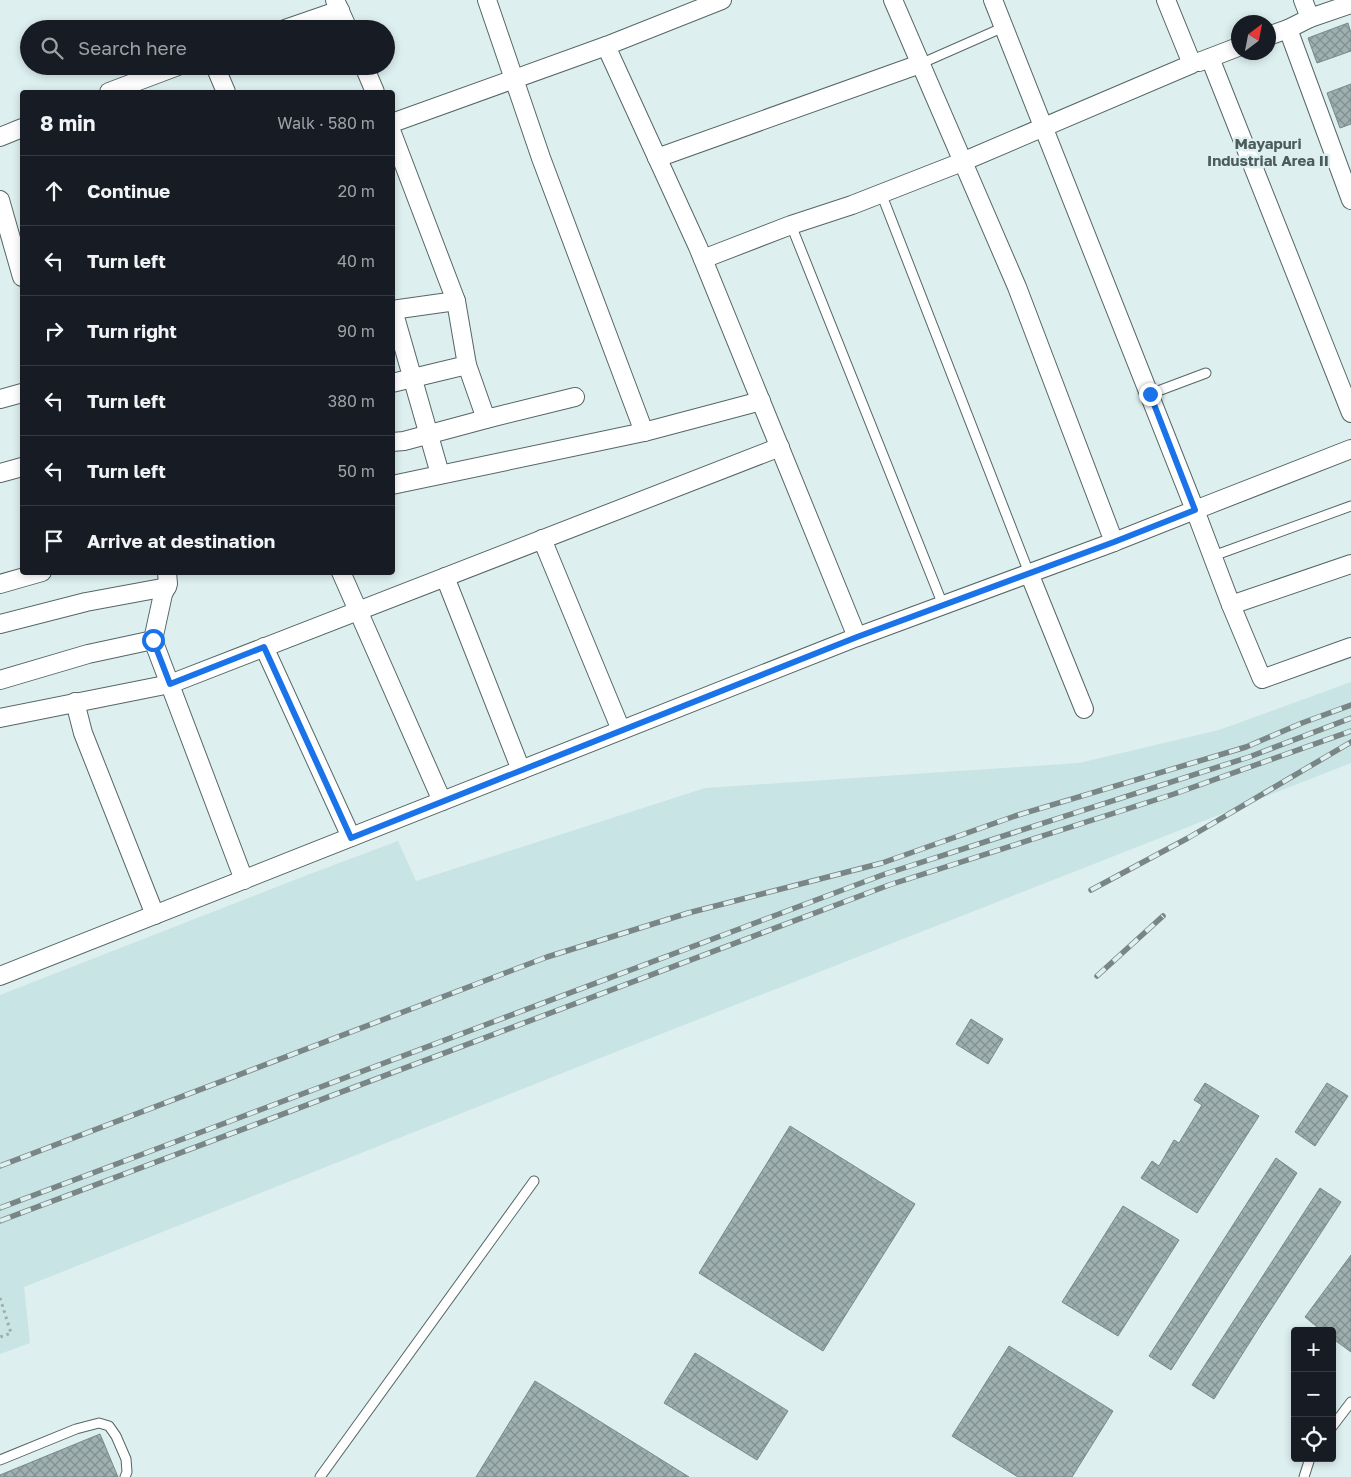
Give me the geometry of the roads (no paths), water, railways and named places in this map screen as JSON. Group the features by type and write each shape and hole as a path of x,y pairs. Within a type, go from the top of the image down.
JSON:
{"street":[{"path":"487,0 541,158 644,432"},
{"path":"395,121 606,46 722,0"},
{"path":"893,0 1017,287 1114,542"},
{"path":"993,0 1150,394 1231,605 1262,679 1351,647"},
{"path":"1166,0 1192,64"},
{"path":"1303,0 1310,18"},
{"path":"1276,33 1310,18 1351,4"},
{"path":"304,20 337,5 344,20"},
{"path":"1288,29 1351,200"},
{"path":"606,46 703,259 857,637"},
{"path":"703,259 791,225 852,205 962,162 1192,64 1231,50"},
{"path":"1210,58 1351,413"},
{"path":"657,158 920,64"},
{"path":"114,90 154,75"},
{"path":"219,75 225,90"},
{"path":"368,75 374,90"},
{"path":"0,138 20,129"},
{"path":"395,141 456,301 467,365 486,419"},
{"path":"0,200 7,251 20,274"},
{"path":"395,310 456,301"},
{"path":"395,316 440,474"},
{"path":"395,382 467,365"},
{"path":"0,399 20,394"},
{"path":"395,441 575,397"},
{"path":"395,484 644,432 761,402"},
{"path":"0,718 170,684 780,447"},
{"path":"0,976 857,637 1114,542 1351,449"},
{"path":"0,473 20,468"},
{"path":"542,539 621,730"},
{"path":"1231,605 1351,564"},
{"path":"1029,573 1084,709"},
{"path":"0,584 32,575"},
{"path":"343,575 442,801"},
{"path":"445,577 521,770"},
{"path":"0,624 167,580"},
{"path":"167,580 153,640 244,880"},
{"path":"0,680 88,654 153,640"},
{"path":"264,647 351,838"},
{"path":"74,702 82,733 155,915"}],"lane":[{"path":"920,64 1004,27"},
{"path":"881,193 1029,573"},
{"path":"791,225 943,605"},
{"path":"1150,394 1206,373"},
{"path":"1213,556 1351,506"},
{"path":"320,1477 534,1181"},
{"path":"1336,1422 1351,1402"},
{"path":"0,1460 76,1429 99,1423 109,1426 116,1436 126,1459 125,1477"},
{"path":"1304,1477 1309,1462"}],"railway":[{"path":"0,1166 547,957 688,913 882,863 1015,816 1246,747 1351,705"},
{"path":"0,1208 885,874 1249,757 1351,718"},
{"path":"0,1221 889,885 1174,794 1351,731"},
{"path":"1091,890 1188,838 1351,742"},
{"path":"1097,976 1163,916"}],"district":[{"name":"Mayapuri Industrial Area II","path":"1268,152"}]}
